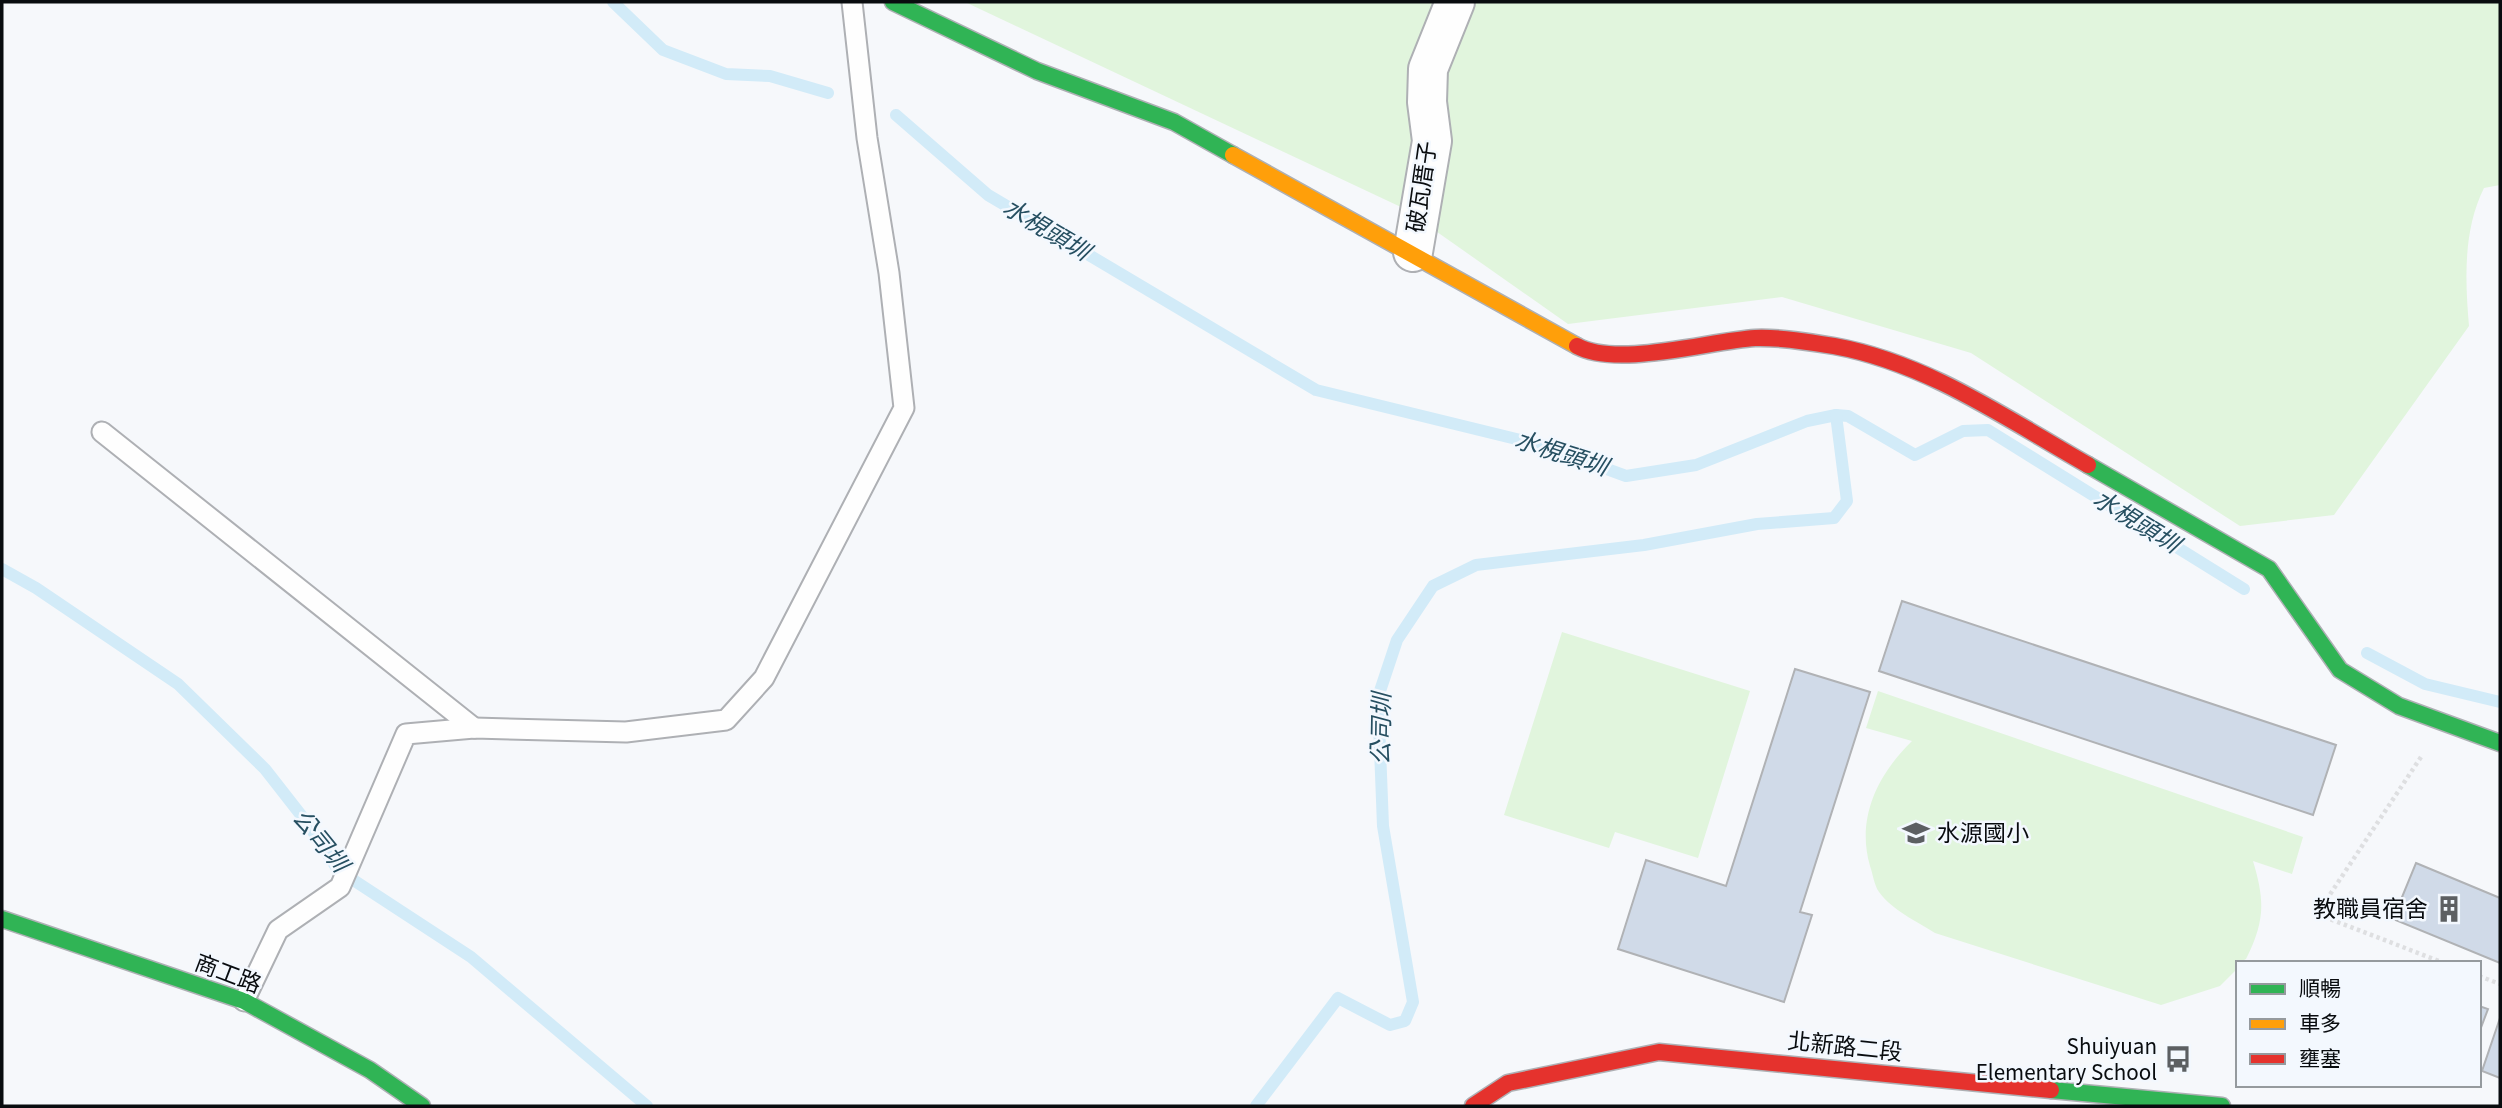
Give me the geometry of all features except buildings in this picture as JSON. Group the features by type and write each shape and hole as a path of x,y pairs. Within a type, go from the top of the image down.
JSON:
{"street":[{"path":"893,2 1037,71 1174,122 1413,252 1592,354 1663,351 1758,338 1834,346 1901,363 1959,391 2269,569 2340,670 2399,706 2500,743"},
{"name":"破瓦厝子","path":"1413,252 1432,141 1427,102 1428,69 1455,2"},
{"name":"商工路","path":"2,919 244,1001 370,1070 422,1106"},
{"name":"北新路二段","path":"1474,1106 1508,1083 1659,1052 2222,1106"}],"lane":[{"path":"244,1001 278,930 340,887 407,734 474,728 626,732 726,720 764,678 904,408 889,273 867,138 852,2"},
{"path":"102,432 474,728"}],"path":[{"path":"2439,961 2317,914 2444,724"},
{"path":"2481,977 2500,984"}],"green space":[{"path":"965,2 2500,2 2500,185 2484,188 2472,221 2466,273 2469,326 2334,515 2240,526 1971,353 1782,297 1568,324 1403,208"},
{"path":"1562,632 1750,691 1698,858 1615,832 1609,848 1504,815"},
{"path":"1878,691 2303,837 2292,874 2253,861 2260,888 2261,911 2257,933 2246,959 2236,961 2236,970 2220,986 2161,1005 1935,933 1897,910 1884,898 1876,886 1866,848 1868,814 1880,782 1912,741 1866,728"}],"waterway":[{"name":"水梘頭圳","path":"613,2 663,50 726,74 770,76 828,93"},
{"name":"水梘頭圳","path":"896,115 988,195 1316,390 1541,445 1626,476 1696,465 1807,421 1836,415 1848,416 1915,455 1963,431 1988,430 2244,589"},
{"name":"公司圳","path":"1256,1106 1338,998 1390,1025 1405,1021 1413,1002 1383,826 1378,697 1397,640 1433,586 1476,565 1644,545 1757,524 1834,518 1847,501 1836,415"},
{"name":"公司圳","path":"2,569 36,588 178,684 265,769 308,824 338,870 471,957 647,1106"},
{"name":"水梘頭圳","path":"2367,653 2425,684 2500,702"}],"traffic: fast":[{"path":"893,2 1037,71 1174,122 1233,155"},
{"path":"2088,465 2269,569 2340,670 2399,706 2500,743"},
{"path":"2,919 244,1001 370,1070 422,1106"},
{"path":"2051,1090 2222,1106"}],"traffic: slow":[{"path":"1233,155 1577,346"}],"traffic: jam":[{"path":"1577,346 1594,352 1639,354 1755,338 1785,339 1869,354 1902,365 1966,395 2088,465"},
{"path":"1473,1106 1508,1083 1659,1052 2051,1090"}],"place":[{"name":"水源國小","path":"1916,833"},
{"name":"教職員宿舍","path":"2449,909"},
{"name":"Shuiyuan Elementary School","path":"2178,1059"}]}
